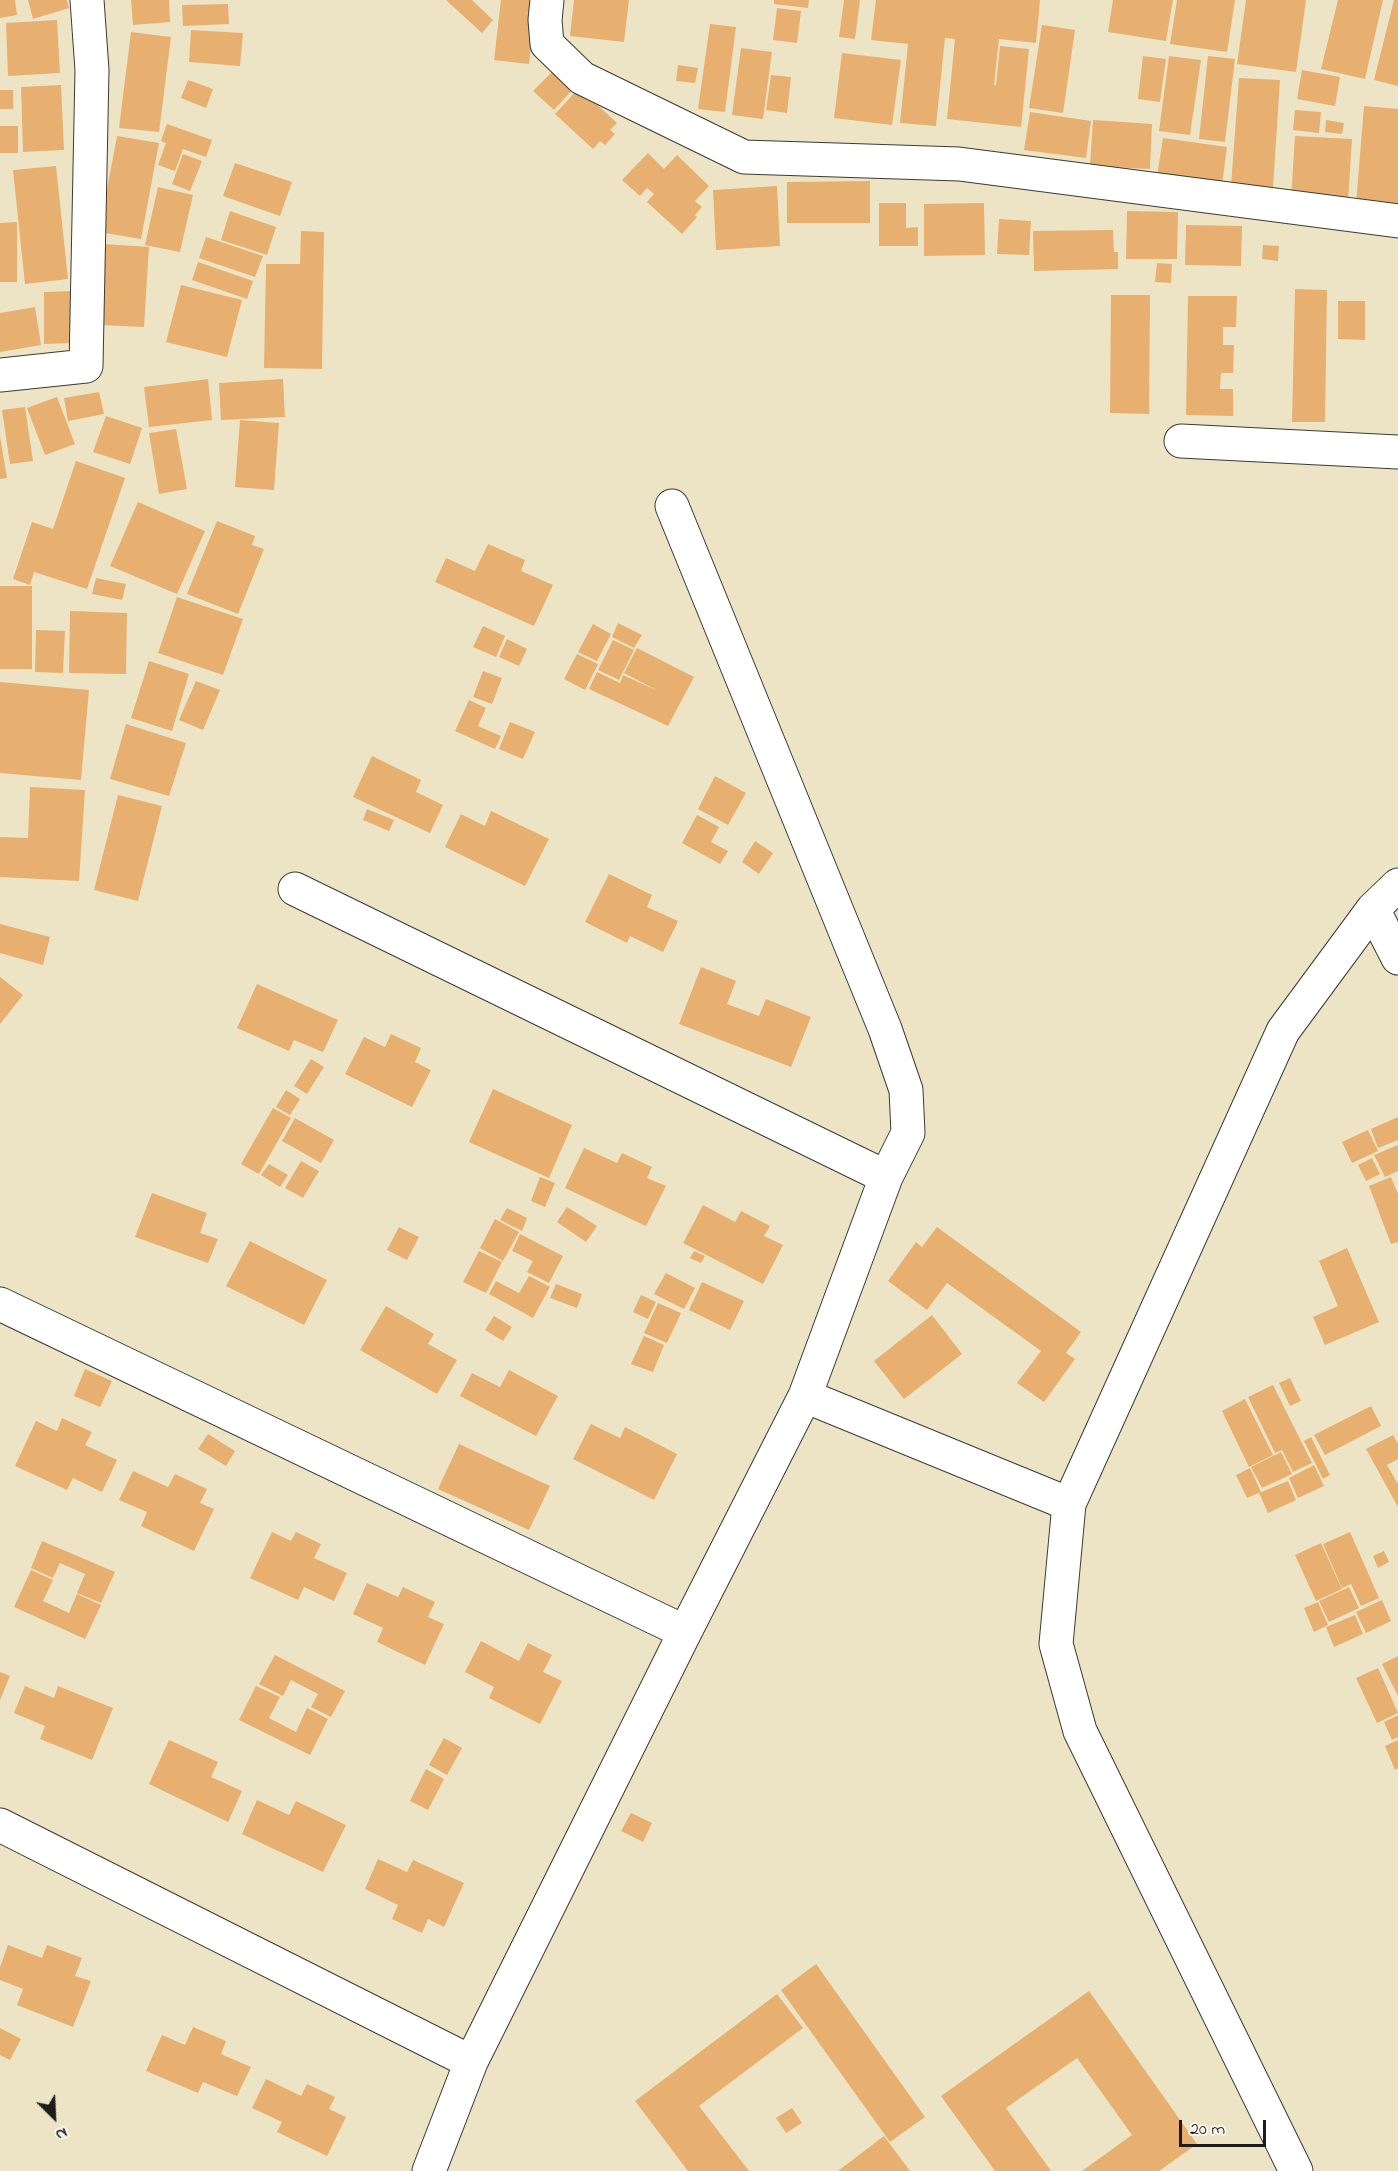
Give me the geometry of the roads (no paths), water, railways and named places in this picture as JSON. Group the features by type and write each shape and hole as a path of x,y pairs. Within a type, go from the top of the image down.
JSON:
{"street":[{"path":"0,375 86,366 92,70 87,0"},
{"path":"547,0 545,20 547,44 582,78 744,157 959,164 1398,221"},
{"path":"1181,441 1398,452"},
{"path":"429,2171 471,2062 805,1396 886,1177 908,1133 906,1090 885,1029 672,506"},
{"path":"1296,2171 1080,1731 1056,1644 1069,1504 1283,1031 1373,909 1398,885"},
{"path":"294,889 886,1177"},
{"path":"1373,909 1398,958"},
{"path":"0,1304 685,1632"},
{"path":"805,1396 1069,1504"},
{"path":"0,1825 471,2062"}]}
